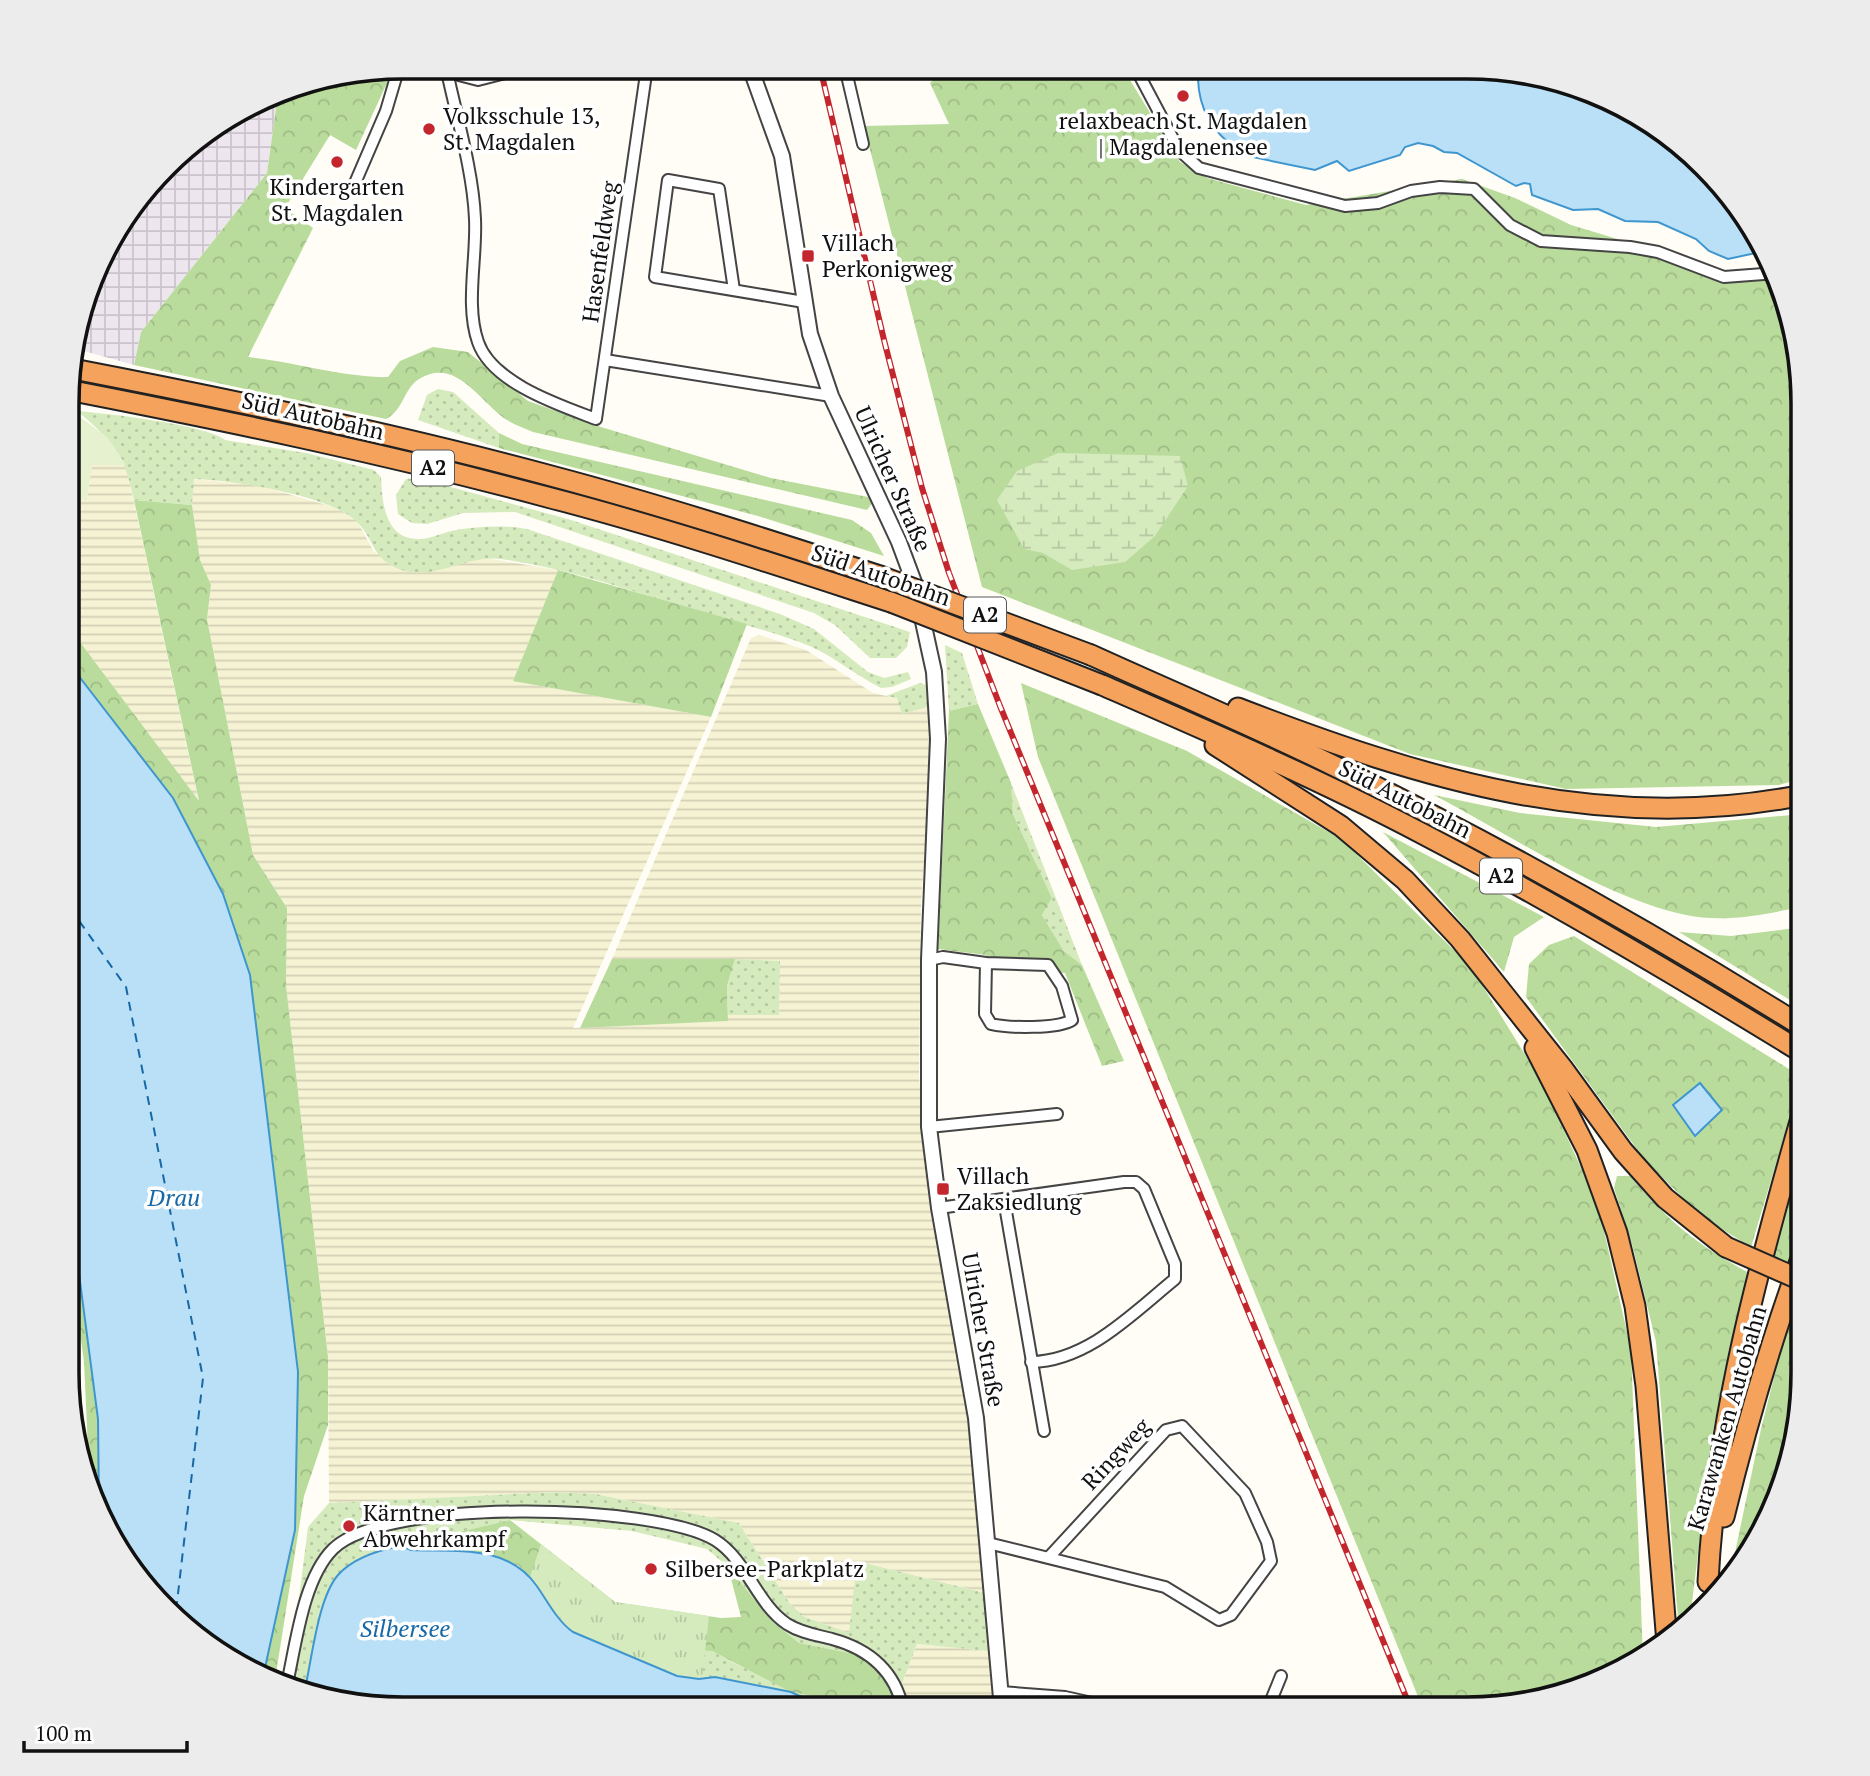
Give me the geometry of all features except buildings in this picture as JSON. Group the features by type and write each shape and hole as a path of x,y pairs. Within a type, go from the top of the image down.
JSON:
{"highway":[{"name":"Süd Autobahn","path":"81,370 403,438 554,477 727,526 880,576 1091,655 1182,695 1435,816 1585,897 1791,1020"},
{"name":"Süd Autobahn","path":"79,392 202,416 547,496 698,540 891,602 1102,685 1421,832 1588,923 1791,1047"},
{"path":"1182,695 1218,700 1413,771 1552,802 1626,808 1709,807 1791,797"},
{"path":"1187,722 1222,750 1341,826 1405,880 1460,939 1564,1070 1623,1151 1665,1198 1726,1247 1791,1276"},
{"path":"1508,1001 1552,1078 1587,1150 1617,1233 1632,1294 1646,1386 1666,1629"},
{"path":"1708,1590 1713,1510 1743,1334 1791,1156"},
{"name":"Karawanken Autobahn","path":"1708,1590 1745,1426 1770,1343 1791,1286"}],"street":[{"path":"355,183 386,111 395,79"},
{"name":"Hasenfeldweg","path":"449,79 475,218 473,291 478,342 493,363 527,390 596,419 646,79"},
{"name":"Ulricher Straße","path":"754,79 782,156 810,334 831,396 903,553 926,627 934,672 937,792 929,960 929,1127 939,1208 976,1418 1001,1697"},
{"path":"848,79 863,144"},
{"path":"1141,79 1179,150 1199,168 1345,206 1378,203 1410,191 1440,187 1474,189 1510,225 1541,241 1630,247 1658,253 1724,277 1765,274"},
{"path":"734,290 719,189 668,180 656,277 804,302"},
{"path":"605,360 831,396"},
{"path":"929,960 943,957 986,963 1048,965 1054,970 1072,1020 1065,1024 1040,1026 991,1024 985,1014 986,963"},
{"path":"929,1127 1057,1114"},
{"path":"939,1208 1136,1182 1144,1189 1177,1274 1175,1279 1091,1344 1063,1358 1031,1362"},
{"path":"1004,1200 1044,1431"},
{"name":"Ringweg","path":"988,1543 1050,1556 1165,1587 1219,1620 1231,1615 1271,1561 1267,1542 1245,1493 1182,1426 1166,1430 1050,1556"},
{"path":"289,1677 313,1580 327,1556 353,1535 415,1520 522,1510 570,1511 606,1514 683,1528 718,1542 744,1570 770,1609 789,1626 854,1646 873,1657 895,1683 900,1697"},
{"path":"1272,1697 1281,1676"},
{"path":"1001,1692 1065,1697"}],"shaded area":[{"path":"274,105 276,108 267,173 141,332 134,365 83,351 96,298 112,259 146,205 189,159 223,133"},
{"path":"92,465 126,465 199,802 79,641 79,498 87,499"},
{"path":"193,479 257,485 337,508 357,521 374,552 422,572 485,558 558,570 513,681 711,717 573,1028 728,1021 728,1015 779,1015 780,961 612,959 751,638 759,635 806,650 873,693 931,706 932,750 921,904 919,1076 928,1186 968,1417 985,1593 857,1561 850,1634 805,1617 790,1604 739,1523 595,1494 556,1492 329,1503 328,1357 286,985 287,908 253,855 207,619 211,585 200,560 192,505"},
{"path":"79,1364 81,1412 79,1395"},
{"path":"917,1644 988,1651 993,1697 901,1697 900,1689"}],"green space":[{"path":"389,79 356,150 330,135 285,208 313,228 248,357 353,375 388,377 400,361 433,347 468,352 528,401 601,427 771,478 868,497 873,502 867,510 533,432 507,420 465,383 444,373 419,379 386,419 134,365 141,332 267,173 276,108 274,105 279,103 319,90"},
{"path":"934,79 1129,79 1180,162 1207,178 1306,205 1462,179 1515,198 1571,225 1730,273 1762,267 1780,319 1791,381 1791,782 1779,785 1566,789 1410,754 982,587 864,126 949,124 930,83"},
{"path":"438,389 453,392 499,433 499,448 418,420 427,395"},
{"path":"79,411 178,425 198,429 225,440 306,453 374,470 381,477 384,508 392,526 408,538 424,539 456,530 483,527 527,529 780,614 814,629 868,672 884,678 908,672 911,679 892,687 881,688 821,651 798,641 550,568 488,558 427,572 402,570 384,561 362,528 343,512 279,491 232,482 194,479 192,505 134,500 121,459 100,431"},
{"path":"79,416 107,437 126,465 92,465 87,500 79,498"},
{"path":"499,433 522,444 852,520 871,533 884,556 758,516 499,448"},
{"path":"1058,453 1180,456 1188,486 1155,536 1125,562 1072,570 1043,553 1024,549 997,500 1017,471"},
{"path":"418,478 571,520 910,632 907,647 896,658 870,658 835,625 814,613 515,512 463,513 427,524 412,523 398,514 396,495 406,479"},
{"path":"134,500 192,505 200,560 211,585 207,619 253,855 287,908 286,985 328,1357 328,1425 304,1496 276,1672 265,1667 295,1530 298,1372 250,975 79,680 79,641 199,801"},
{"path":"558,570 747,624 711,717 513,681"},
{"path":"945,645 962,653 978,704 949,711"},
{"path":"920,683 926,685 931,693 931,706 902,714 897,698 886,696"},
{"path":"1021,683 1187,751 1341,839 1471,967 1540,1079 1598,1204 1631,1350 1643,1646 1591,1673 1531,1691 1489,1697 1418,1697 1038,757"},
{"path":"978,704 1011,783 1013,814 1052,898 1042,915 1064,951 1082,965 1124,1061 1102,1066 1065,973 990,967 986,955 938,949 949,711"},
{"path":"1011,783 1082,965 1064,951 1042,915 1052,898 1013,814"},
{"path":"1434,795 1520,813 1656,827 1791,815 1791,908 1730,918 1686,915 1622,895 1525,846"},
{"path":"1383,832 1544,917 1514,937 1504,972"},
{"path":"1791,928 1791,1001 1679,932 1731,936"},
{"path":"1574,936 1791,1070 1791,1114 1751,1247 1702,1217 1644,1159 1526,997 1529,964 1549,945"},
{"path":"612,959 735,959 727,986 728,1021 580,1028"},
{"path":"735,959 780,961 779,1015 728,1015 727,986"},
{"path":"1617,1176 1630,1176 1658,1207 1685,1231 1749,1273 1713,1431 1692,1606 1678,1619 1656,1342 1633,1248 1614,1188"},
{"path":"1791,1178 1791,1259 1788,1266 1770,1258"},
{"path":"79,1274 98,1419 99,1485 88,1449 84,1362 79,1325"},
{"path":"1791,1311 1791,1395 1785,1437 1767,1497 1734,1557 1761,1429"},
{"path":"556,1492 595,1494 739,1523 790,1604 805,1617 849,1633 857,1561 985,1593 988,1651 917,1644 900,1689 875,1658 799,1643 772,1621 728,1567 707,1549 632,1531 510,1520 362,1557 327,1597 307,1682 289,1677 308,1527 329,1503"},
{"path":"510,1520 615,1602 721,1618 741,1617 728,1567 772,1621 799,1643 875,1658 896,1697 820,1697 791,1692 712,1651 656,1649 531,1578 518,1565 401,1546"},
{"path":"541,1544 615,1602 709,1616 702,1679 678,1676 573,1632 561,1621 530,1577"},
{"path":"656,1649 712,1651 742,1667 823,1697 802,1697 791,1692 718,1679 678,1676 636,1657"}],"water":[{"path":"1198,79 1489,79 1531,85 1572,96 1629,122 1681,159 1724,205 1755,253 1728,259 1709,251 1696,239 1658,222 1625,221 1598,209 1573,210 1532,195 1530,184 1516,186 1457,153 1444,152 1418,143 1405,147 1400,155 1349,171 1337,161 1315,170 1238,154 1237,149 1220,135 1208,119"},
{"name":"Drau","path":"79,676 173,798 223,894 250,975 298,1372 295,1530 265,1667 223,1643 189,1617 159,1587 133,1553 112,1517 99,1485 98,1419 79,1274"},
{"path":"1700,1083 1722,1110 1695,1136 1673,1105"},
{"name":"Silbersee","path":"401,1546 411,1550 462,1551 495,1556 524,1572 557,1616 573,1632 677,1676 699,1679 715,1677 791,1692 802,1697 381,1697 339,1691 306,1682 321,1613 331,1585 344,1569 376,1552"}],"ferry route":[{"path":"79,921 126,987 203,1378 177,1605"}],"railway":[{"path":"823,79 884,340 922,488 949,573 1000,706 1406,1697"}],"place":[{"name":"relaxbeach St. Magdalen | Magdalenensee","path":"1183,96"},
{"name":"Volksschule 13, St. Magdalen","path":"429,129"},
{"name":"Kindergarten St. Magdalen","path":"337,162"},
{"name":"Villach Perkonigweg","path":"808,256"},
{"name":"Villach Zaksiedlung","path":"943,1189"},
{"name":"Kärntner Abwehrkampf","path":"349,1526"},
{"name":"Silbersee-Parkplatz","path":"651,1569"}]}
